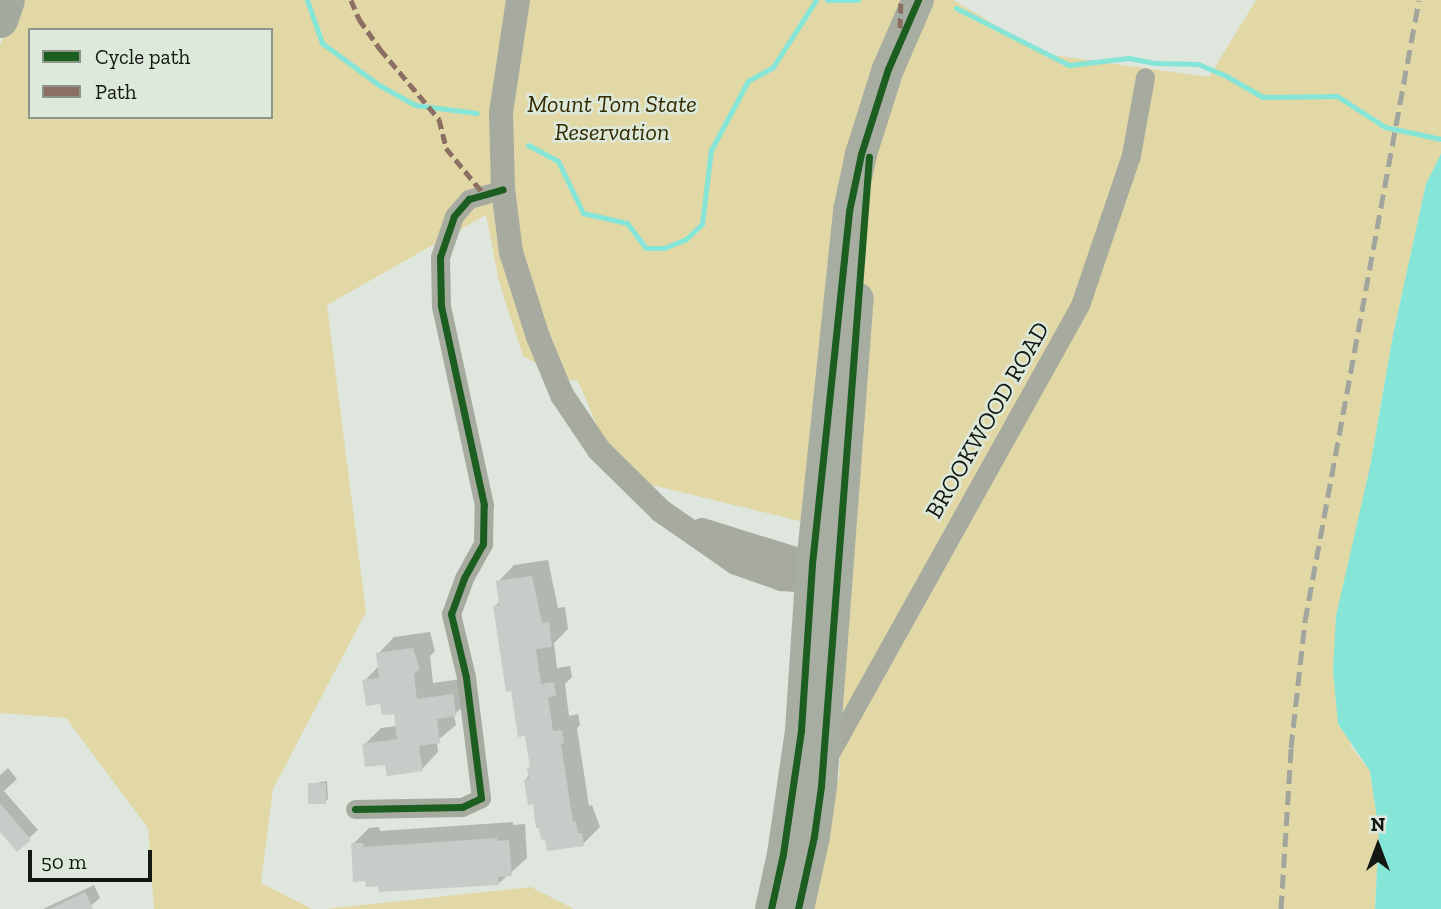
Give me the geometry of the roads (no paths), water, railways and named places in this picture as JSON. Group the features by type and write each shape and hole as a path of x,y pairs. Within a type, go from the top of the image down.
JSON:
{"highway":[{"path":"0,20 7,0"}],"main road":[{"path":"771,909 783,854 801,730 874,113 900,39 918,0"},
{"path":"798,909 814,836 822,767 820,576"}],"street":[{"path":"518,0 501,113 503,189 511,252 538,337 562,395 599,450 661,511 711,534 820,576"},
{"name":"BROOKWOOD ROAD","path":"822,767 1080,305 1131,155 1145,77"},
{"path":"355,809 461,807 481,798 466,677 451,614 464,578 484,544 484,505 441,306 440,257 454,216 468,199 503,189"}],"water":[{"path":"1441,154 1441,909 1375,909 1379,832 1370,771 1338,724 1333,671 1336,616 1370,467 1393,335 1426,184"}],"waterway":[{"path":"307,0 322,43 379,85 415,105 476,113"},
{"path":"528,145 558,161 583,213 627,223 646,248 664,248 686,239 702,224 711,150 748,81 773,67 816,0"},
{"path":"827,0 858,0"},
{"path":"956,8 1069,65 1129,58 1155,63 1198,64 1228,77 1262,97 1337,96 1385,127 1441,139"}],"railway":[{"path":"1281,909 1291,748 1305,621 1419,0"}],"park label":[{"name":"Mount Tom State Reservation","path":"612,118"}]}
